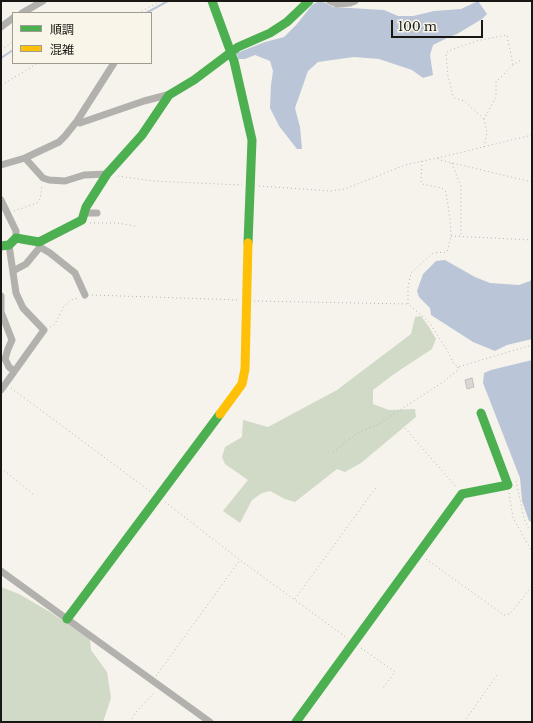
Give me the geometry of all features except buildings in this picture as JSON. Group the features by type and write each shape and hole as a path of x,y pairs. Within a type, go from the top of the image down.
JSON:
{"street":[{"path":"24,12 43,1"},
{"path":"67,619 242,384 245,369 252,140 234,61 212,1"},
{"path":"83,217 86,207 107,174 142,135 168,96 194,80 231,54 238,47 270,33 287,22 309,1"},
{"path":"330,1 337,4 355,1"},
{"path":"1,27 12,19"},
{"path":"1,165 24,158 58,142 66,136 113,64"},
{"path":"77,121 80,123 144,102 167,95 168,96"},
{"path":"24,158 43,178 65,181 84,175 107,174"},
{"path":"1,200 16,231 16,238"},
{"path":"13,271 26,264 39,244 83,217 97,213"},
{"path":"3,387 44,330 22,308 16,293 13,271 5,245 16,238 39,244 75,273 85,295"},
{"path":"1,296 1,312 12,340 5,359 9,367 14,371"},
{"path":"296,722 462,494 512,483 481,412"},
{"path":"1,570 210,722"}],"path":[{"path":"140,12 161,1"},
{"path":"484,147 487,134 484,120 464,101 453,96 448,76 446,54 448,51 476,42 506,35 513,65"},
{"path":"1,50 12,43"},
{"path":"484,120 496,97 496,82 513,65 521,60"},
{"path":"1,84 36,64"},
{"path":"107,174 153,181 250,185 331,191 345,189 405,164 438,158 532,135"},
{"path":"438,158 440,160 532,182"},
{"path":"408,304 408,287 411,273 434,253 447,252 451,236 446,192 442,188 422,184 422,161"},
{"path":"452,163 461,187 462,236"},
{"path":"8,213 37,203 40,199 43,178"},
{"path":"83,217 90,224 117,223 134,226"},
{"path":"451,236 532,240"},
{"path":"44,330 55,324 64,306 71,300 85,295 247,301 408,304 429,322 454,364 458,367"},
{"path":"333,452 359,432 377,425 443,382 458,370 458,367 532,345"},
{"path":"3,387 158,497 240,560 395,672 382,689"},
{"path":"405,428 462,494"},
{"path":"1,468 34,495"},
{"path":"512,483 527,525 532,529"},
{"path":"512,483 513,518 532,553"},
{"path":"295,599 377,486"},
{"path":"418,554 504,615 510,614 532,586"},
{"path":"152,681 240,560"},
{"path":"464,722 497,675"},
{"path":"130,722 136,712 160,686"}],"green space":[{"path":"421,316 436,339 432,349 373,390 373,404 389,410 415,409 416,417 361,463 345,472 337,469 295,502 285,499 270,491 262,493 252,500 240,523 223,511 248,480 225,464 222,457 225,447 242,437 243,420 268,427 337,390 411,334 415,317"},
{"path":"1,587 19,594 50,612 90,639 91,650 107,672 111,698 103,722 1,722"}],"water":[{"path":"319,1 333,7 384,10 398,16 413,16 434,11 461,9 478,1 487,14 482,19 457,34 433,45 430,55 433,75 423,78 412,70 379,59 354,57 318,62 308,71 295,108 300,127 302,149 297,149 279,126 270,108 273,71 270,61 255,55 245,59 238,59 237,53 265,42 284,37 297,24 312,5"},
{"path":"445,260 475,277 490,283 519,285 530,281 532,278 532,339 507,345 495,351 473,342 431,315 430,308 419,297 417,291 423,274 436,261"},
{"path":"532,360 532,522 529,521 522,501 520,478 483,383 484,373"}],"waterway":[{"path":"148,12 168,1"},
{"path":"1,58 12,51"}],"traffic: fast":[{"path":"212,1 234,61 252,140 248,243"},
{"path":"1,246 9,245 16,238 39,242 82,220 86,207 107,174 142,135 169,95 194,80 238,47 270,33 287,22 309,1"},
{"path":"296,722 462,494 508,485 481,413"},
{"path":"67,619 220,414"}],"traffic: slow":[{"path":"220,414 242,384 245,369 248,243"}]}
